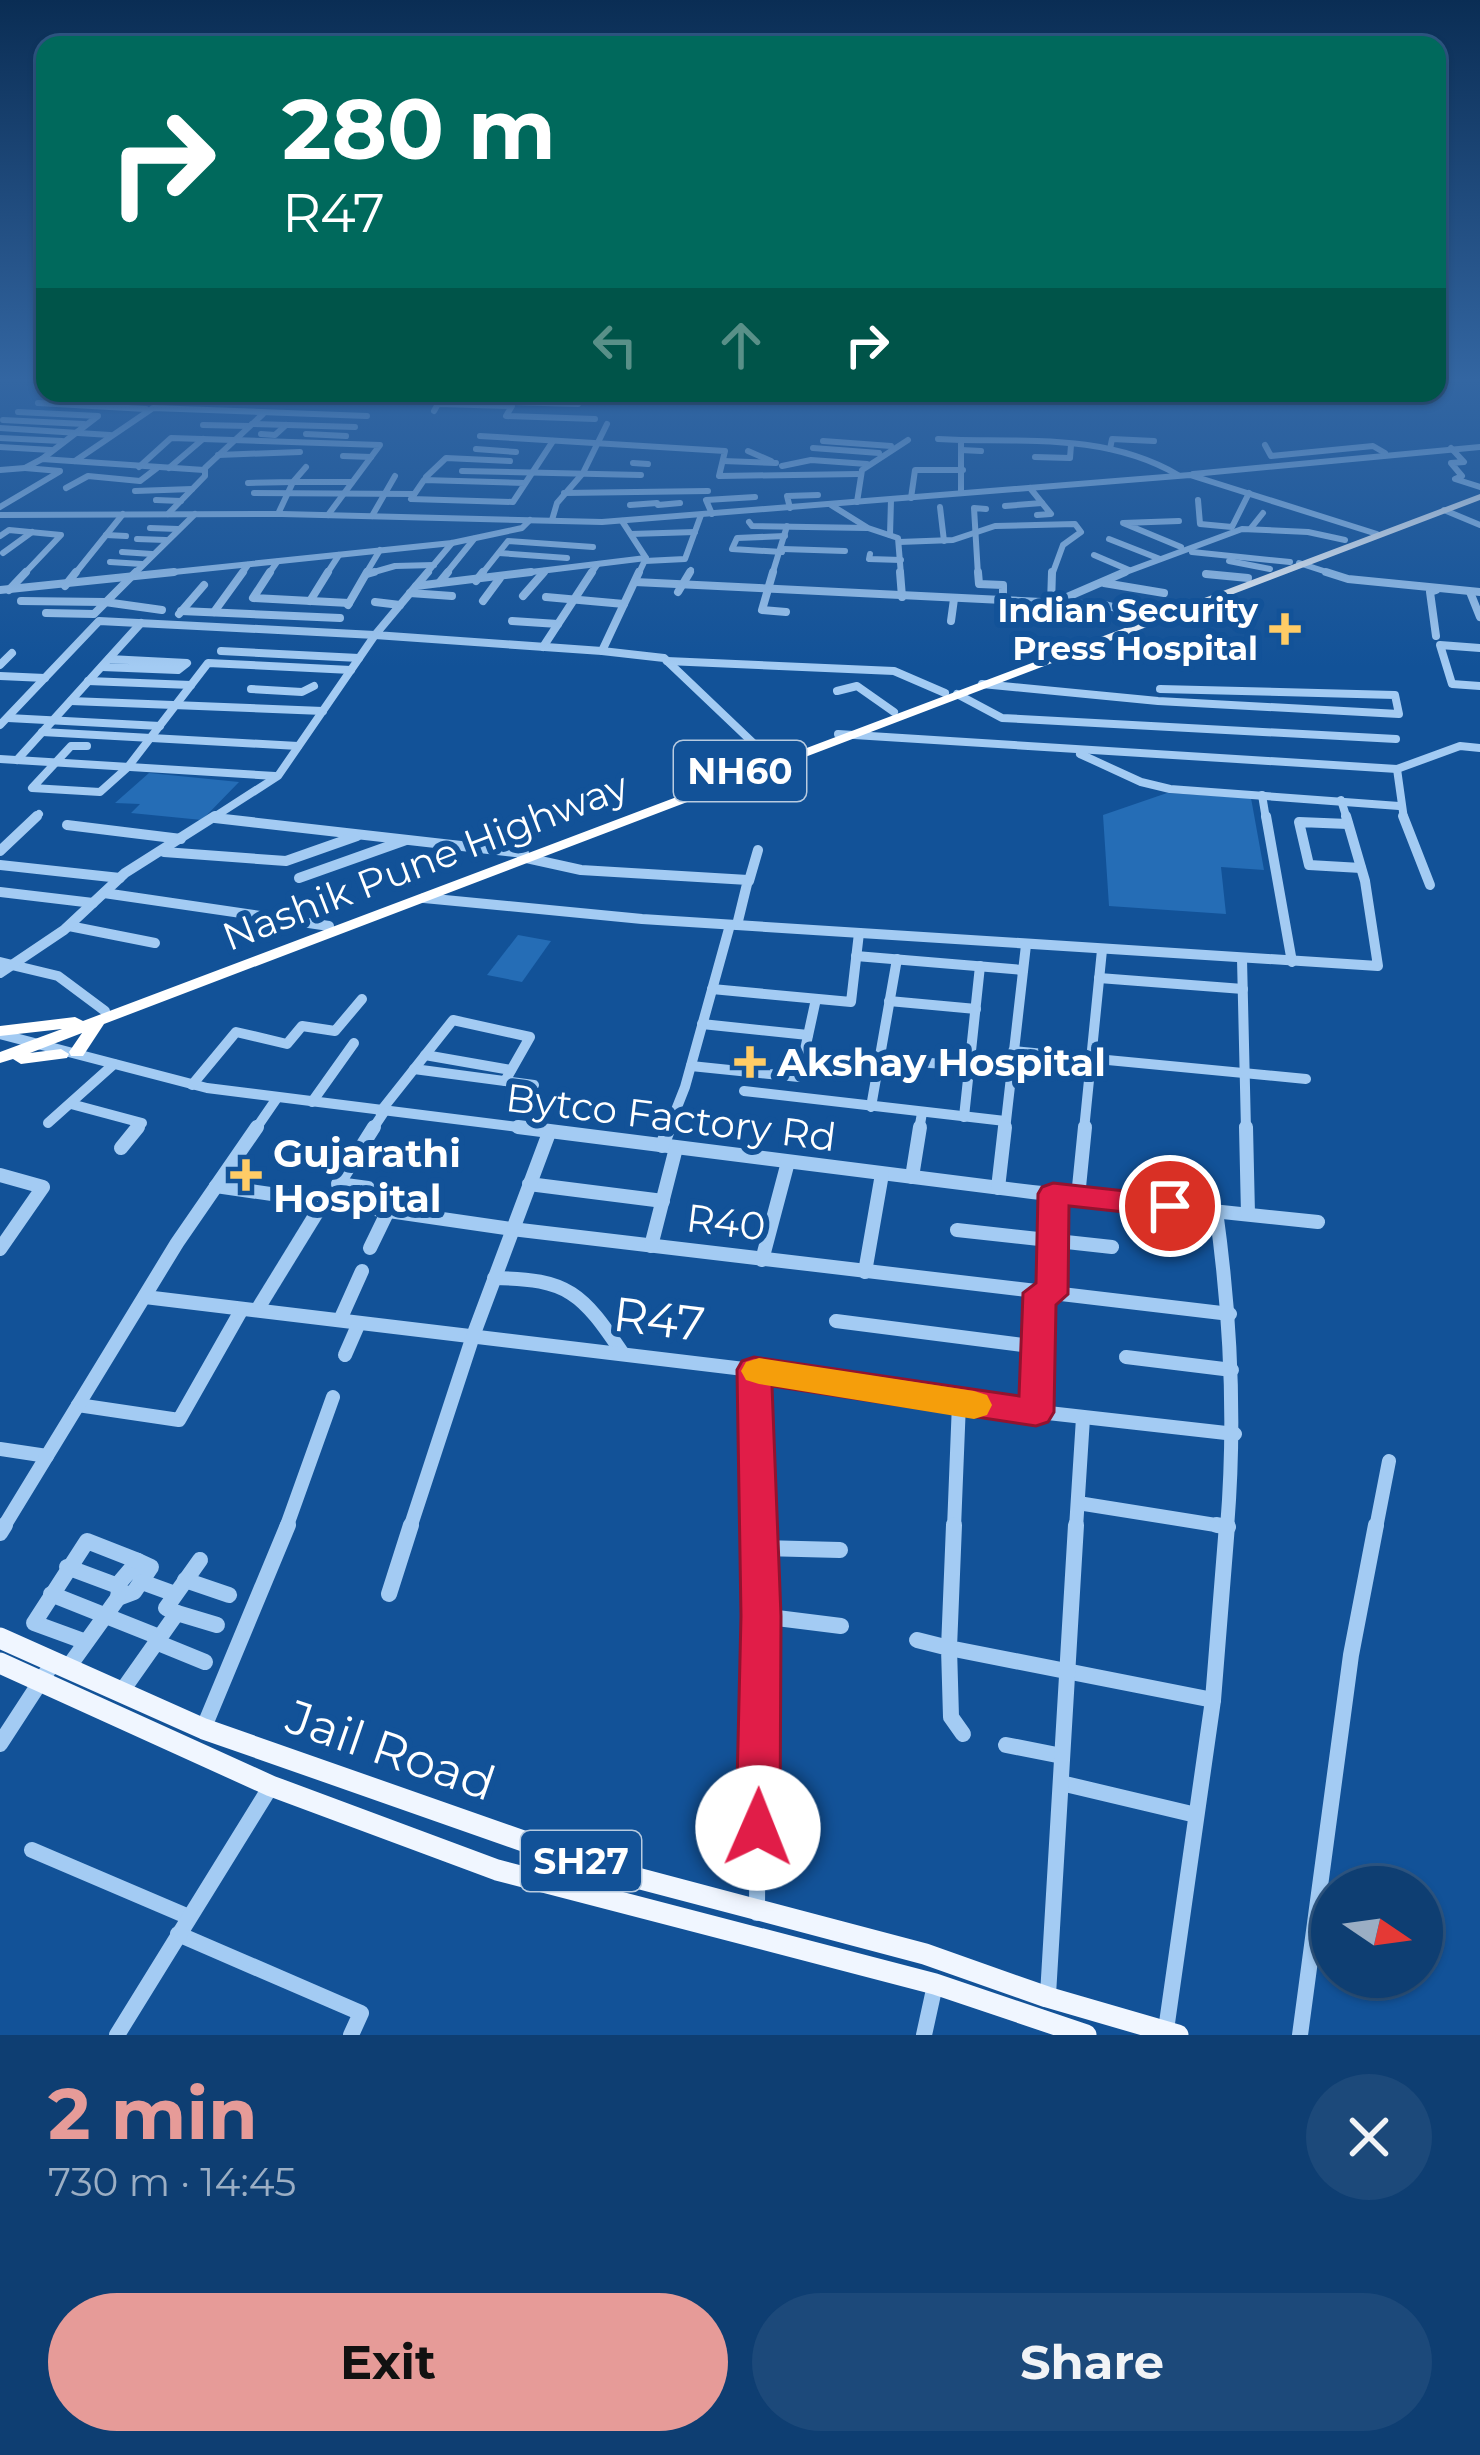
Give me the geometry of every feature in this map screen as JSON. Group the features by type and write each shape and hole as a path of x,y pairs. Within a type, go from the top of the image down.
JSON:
{"highway":[{"name":"Nashik Pune Highway","path":"11,1045 101,1017 329,926 1480,493"},
{"name":"Nashik Pune Highway","path":"11,1045 101,1017 421,897 895,712 982,684 1480,493"},
{"path":"11,1045 76,1055 101,1017"},
{"path":"11,1045 75,1022"}],"main road":[{"name":"Jail Road","path":"0,1638 54,1674 122,1691 204,1729 609,1870 925,1954 1045,2009 1172,2033"},
{"path":"0,1664 54,1674 190,1751 497,1870 1045,2009 1086,2035"},
{"path":"598,1898 609,1870"}],"street":[{"path":"2,506 48,478"},
{"path":"66,488 84,478"},
{"path":"108,478 144,478"},
{"path":"168,514 199,478"},
{"path":"278,514 296,478"},
{"path":"328,515 355,478"},
{"path":"372,516 394,478"},
{"path":"525,483 424,480 410,499 513,502 529,478"},
{"path":"552,520 565,493 579,478"},
{"path":"856,502 858,478"},
{"path":"911,498 914,478"},
{"path":"961,494 962,478"},
{"path":"2,506 43,514 622,521 1144,478"},
{"path":"1200,478 1373,533"},
{"path":"1457,478 1480,493"},
{"path":"163,489 170,480"},
{"path":"449,500 462,481"},
{"path":"248,483 352,482"},
{"path":"481,501 493,482"},
{"path":"1030,488 1051,514 1037,515"},
{"path":"135,491 192,489"},
{"path":"657,491 663,518"},
{"path":"565,493 709,491"},
{"path":"1233,530 1249,493"},
{"path":"254,494 414,494"},
{"path":"790,508 787,496 818,496"},
{"path":"712,514 706,500 755,497"},
{"path":"156,500 181,501"},
{"path":"890,535 891,500"},
{"path":"1198,500 1200,524 1233,530"},
{"path":"630,505 680,503"},
{"path":"1006,506 1042,503"},
{"path":"831,505 899,542 944,541 1008,526 1075,524 1082,530 1055,554 1051,604"},
{"path":"940,506 944,541"},
{"path":"979,601 974,508 986,509"},
{"path":"1444,510 1480,525"},
{"path":"749,511 753,521 749,522"},
{"path":"1250,528 1263,513"},
{"path":"21,531 43,514"},
{"path":"93,527 105,514"},
{"path":"65,586 123,514"},
{"path":"46,614 94,614 195,514"},
{"path":"1202,516 1214,514"},
{"path":"413,590 598,565 686,560 701,515"},
{"path":"3,591 452,543 522,528 530,520"},
{"path":"622,521 646,560"},
{"path":"1179,521 1123,523 1181,547 1295,562 1348,579 1475,592 1480,616"},
{"path":"786,531 740,523 732,549 845,551"},
{"path":"737,538 825,527 870,528"},
{"path":"823,550 825,527"},
{"path":"150,528 178,529"},
{"path":"0,536 8,530 61,535 3,591"},
{"path":"1051,604 1181,547 1233,530 1309,532 1345,541"},
{"path":"786,531 760,613 786,612"},
{"path":"3,553 32,532"},
{"path":"631,534 695,532"},
{"path":"106,535 126,536"},
{"path":"439,584 474,538"},
{"path":"137,539 166,540"},
{"path":"1108,539 1160,559"},
{"path":"476,581 508,541 593,547"},
{"path":"899,542 902,597"},
{"path":"0,973 69,926 120,878 278,776 375,635 452,543"},
{"path":"330,633 380,550"},
{"path":"122,552 152,554"},
{"path":"499,553 566,559"},
{"path":"870,554 869,559 901,560"},
{"path":"310,601 339,555"},
{"path":"1094,555 1129,570"},
{"path":"1196,558 1270,569"},
{"path":"602,651 646,560"},
{"path":"110,562 142,564"},
{"path":"277,562 253,598 350,603"},
{"path":"373,562 434,565"},
{"path":"214,613 248,565"},
{"path":"543,646 598,565"},
{"path":"367,574 395,566"},
{"path":"681,588 691,570"},
{"path":"523,596 544,572"},
{"path":"1206,574 1248,578"},
{"path":"483,601 500,578"},
{"path":"635,582 681,588 1121,607 1150,619"},
{"path":"1101,583 1164,593"},
{"path":"980,584 1003,585 1003,602"},
{"path":"169,625 204,585"},
{"path":"1439,589 1430,592 1434,636 1464,647"},
{"path":"413,590 452,596"},
{"path":"546,597 624,604"},
{"path":"951,621 954,599"},
{"path":"21,602 105,602 162,610"},
{"path":"375,602 400,605"},
{"path":"181,611 340,618"},
{"path":"252,629 264,615"},
{"path":"3,722 99,621 543,646 667,661 894,671 1002,718 1396,739"},
{"path":"512,621 558,624"},
{"path":"16,760 141,623"},
{"path":"1480,648 1440,645 1452,684 1480,686"},
{"path":"221,651 359,658"},
{"path":"0,665 12,653"},
{"path":"109,661 196,656"},
{"path":"109,661 147,664"},
{"path":"667,661 770,760"},
{"path":"87,746 71,746 32,788 97,794 128,767 211,662 351,670"},
{"path":"0,676 45,678"},
{"path":"88,681 190,685"},
{"path":"274,683 339,687"},
{"path":"982,684 1399,714 1395,695 1160,689"},
{"path":"251,689 304,692 314,686"},
{"path":"837,692 857,686 895,712"},
{"path":"1246,691 1252,706"},
{"path":"71,701 323,711"},
{"path":"1228,705 1232,731"},
{"path":"3,722 160,726"},
{"path":"1096,724 1105,766"},
{"path":"1248,731 1255,759"},
{"path":"42,732 298,746"},
{"path":"1321,734 1330,763"},
{"path":"842,736 1397,769 1460,746 1480,748"},
{"path":"1072,750 1170,789 1399,806"},
{"path":"0,759 278,776"},
{"path":"1397,769 1399,806 1430,885"},
{"path":"1262,795 1292,962"},
{"path":"421,897 734,925 1378,967 1361,868 1341,800"},
{"path":"0,851 39,814"},
{"path":"215,818 409,839 581,870 749,881"},
{"path":"1348,824 1299,821 1309,865 1361,868"},
{"path":"67,825 181,839"},
{"path":"161,851 286,861 364,834"},
{"path":"299,878 409,839"},
{"path":"650,1246 663,1201 669,1147 712,989 758,850"},
{"path":"0,865 120,878"},
{"path":"1,893 93,903"},
{"path":"104,893 329,926"},
{"path":"69,926 155,944"},
{"path":"712,989 850,1002 859,933"},
{"path":"998,1188 1026,945"},
{"path":"1078,1197 1102,950"},
{"path":"856,956 1023,970"},
{"path":"872,1107 897,959"},
{"path":"1242,959 1248,1214"},
{"path":"0,962 50,969 83,986 101,1017"},
{"path":"964,1117 980,966"},
{"path":"1099,978 1243,988"},
{"path":"192,1084 236,1032 287,1044 302,1025 334,1031 362,999"},
{"path":"691,1066 799,1077 816,999"},
{"path":"890,1001 976,1009"},
{"path":"368,1188 338,1184 382,1112 453,1020 530,1036 508,1075"},
{"path":"703,1024 808,1035"},
{"path":"312,1102 354,1043"},
{"name":"Bytco Factory Rd","path":"11,1045 277,1098 998,1188 1318,1222"},
{"path":"1013,1051 1306,1079"},
{"path":"425,1055 534,1085"},
{"path":"880,1059 969,1066"},
{"path":"48,1123 114,1064"},
{"path":"414,1069 508,1075"},
{"path":"744,1091 1005,1121"},
{"path":"0,1533 145,1297 277,1098"},
{"path":"71,1104 142,1123 121,1148"},
{"path":"912,1177 922,1113"},
{"path":"389,1594 473,1336 549,1133"},
{"path":"762,1259 788,1162"},
{"path":"865,1272 882,1174"},
{"path":"0,1249 6,1232 44,1187 2,1179"},
{"path":"529,1184 663,1201"},
{"name":"R40","path":"216,1186 512,1229 1230,1314"},
{"path":"1036,1412 1038,1347 1053,1241 1053,1194"},
{"path":"78,1405 179,1420 324,1202"},
{"path":"370,1249 388,1211"},
{"path":"1172,2033 1213,1700 1235,1434 1230,1314 1216,1211"},
{"path":"957,1230 1112,1247"},
{"path":"340,1320 362,1270"},
{"path":"494,1278 551,1278 584,1295 623,1354"},
{"name":"R47","path":"145,1297 754,1370 958,1403 1235,1434"},
{"path":"836,1321 1038,1347"},
{"path":"345,1355 359,1323"},
{"path":"1126,1357 1232,1370"},
{"path":"754,1370 761,1616 757,1913"},
{"path":"190,1751 204,1729 291,1517 333,1397"},
{"path":"958,1403 949,1648 951,1717 963,1734"},
{"path":"1045,2009 1083,1418"},
{"path":"0,1449 47,1456"},
{"path":"1300,2035 1351,1655 1389,1461"},
{"path":"1078,1502 1228,1527"},
{"path":"67,1567 118,1592 134,1592 151,1567 87,1541 67,1567 34,1623 86,1642"},
{"path":"759,1548 840,1550"},
{"path":"200,1560 166,1609 217,1624"},
{"path":"0,1744 54,1674 86,1642 138,1561"},
{"path":"142,1582 229,1594"},
{"path":"51,1594 205,1662"},
{"path":"122,1691 177,1612"},
{"path":"761,1616 841,1626"},
{"path":"917,1640 1213,1700"},
{"path":"1006,1745 1062,1756"},
{"path":"1060,1784 1196,1815"},
{"path":"117,2035 271,1786"},
{"path":"32,1850 361,2013 351,2035"},
{"path":"924,2035 935,1984"}],"shaded area":[{"path":"149,773 239,782 202,820 131,813 140,804 115,803"},
{"path":"1167,793 1251,798 1264,870 1221,867 1226,914 1109,906 1103,815"},
{"path":"518,935 551,941 522,982 487,975"}],"slow traffic":[{"path":"759,1371 974,1405"}],"place":[{"name":"Indian Security Press Hospital","path":"1285,629"},
{"name":"Akshay Hospital","path":"750,1062"},
{"name":"Gujarathi Hospital","path":"246,1175"}],"route":[{"path":"758,1828 761,1616 754,1370 1036,1412 1040,1293 1052,1294 1053,1194 1170,1206"}]}
